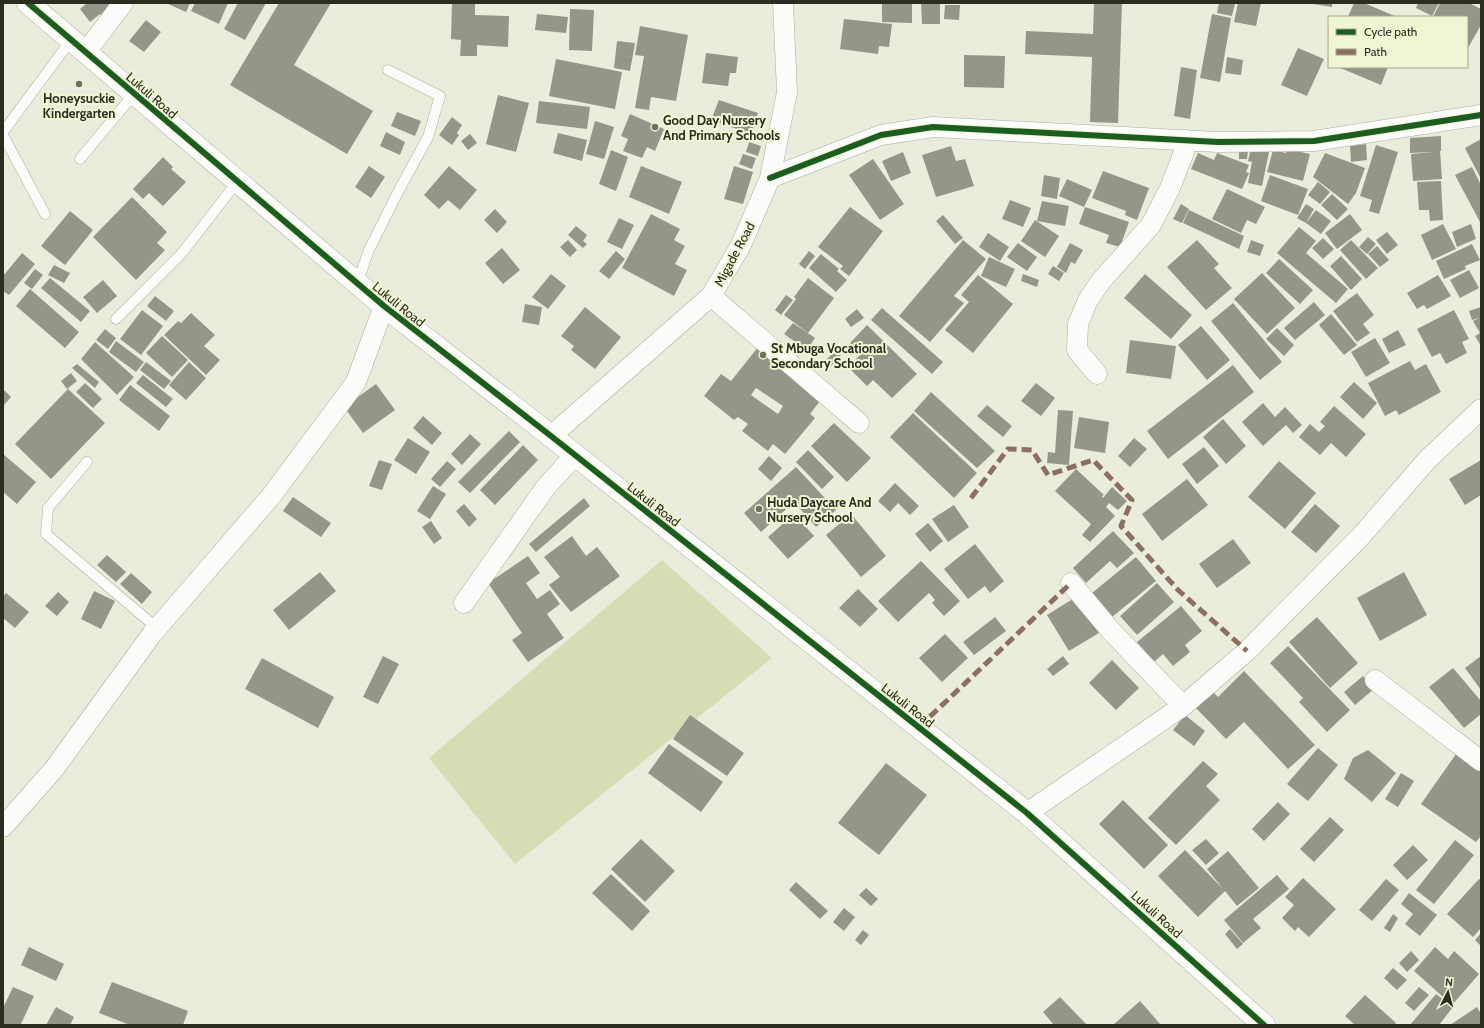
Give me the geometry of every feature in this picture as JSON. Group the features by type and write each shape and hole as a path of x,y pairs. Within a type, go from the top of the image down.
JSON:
{"street":[{"name":"Lukuli Road","path":"28,3 384,306 551,436 1027,813 1264,1025"},
{"path":"78,46 122,3"},
{"name":"Migade Road","path":"551,436 711,296 741,245 770,178 788,92 783,3"},
{"path":"770,178 881,135 933,127 1225,142 1314,141 1481,116"},
{"path":"1097,374 1077,350 1078,324 1088,300 1101,281 1152,225 1170,188 1184,152 1185,140"},
{"path":"711,296 858,423"},
{"path":"3,827 54,769 157,628 272,495 356,382 384,306"},
{"path":"1027,813 1183,706 1247,651 1362,534 1428,459 1481,409"},
{"path":"464,603 546,487 575,455"},
{"path":"1071,583 1112,632 1183,706"},
{"path":"1374,680 1481,761"}],"lane":[{"path":"45,214 3,133 78,46"},
{"path":"357,284 369,250 428,137 440,96 388,70"},
{"path":"80,159 134,94"},
{"path":"116,319 182,253 237,182"},
{"path":"87,462 48,508 46,534 157,628"}],"green space":[{"path":"662,560 772,658 515,864 429,758"}],"building":[{"path":"87,3 109,3 114,9 103,18 100,14 90,22 80,9"},
{"path":"166,3 190,3 186,12"},
{"path":"195,3 228,3 219,24 191,11"},
{"path":"238,3 266,3 245,40 224,29"},
{"path":"279,3 331,3 294,65 373,111 347,154 230,85"},
{"path":"452,3 475,3 475,15 509,16 508,47 477,45 477,56 460,56 461,40 451,39"},
{"path":"882,3 912,3 912,23 882,22"},
{"path":"921,3 940,3 940,24 922,24"},
{"path":"1094,3 1122,3 1118,123 1090,122 1092,57 1025,54 1026,31 1093,34"},
{"path":"1219,3 1235,3 1232,16 1217,13"},
{"path":"1238,3 1261,3 1256,26 1234,22"},
{"path":"1307,3 1332,3 1332,7"},
{"path":"1354,3 1364,3 1395,16 1348,16"},
{"path":"1418,3 1439,3 1432,16 1416,8"},
{"path":"1440,3 1469,3 1481,9 1481,25 1468,48 1468,16 1434,16"},
{"path":"945,5 960,5 959,20 944,19"},
{"path":"570,9 594,10 592,51 569,50"},
{"path":"537,14 568,17 566,33 535,30"},
{"path":"1212,14 1231,18 1220,82 1200,78"},
{"path":"844,19 892,24 889,47 879,46 878,54 840,49"},
{"path":"146,20 161,32 144,52 129,41"},
{"path":"640,26 688,35 676,101 651,97 649,110 635,108 644,56 635,55"},
{"path":"617,41 635,43 630,71 614,68"},
{"path":"1298,48 1324,59 1307,96 1281,85"},
{"path":"706,53 738,57 736,73 730,73 728,86 702,83"},
{"path":"964,55 1005,56 1004,88 964,87"},
{"path":"1227,57 1243,60 1241,75 1225,73"},
{"path":"556,59 622,72 615,109 549,96"},
{"path":"1181,67 1197,70 1190,119 1174,116"},
{"path":"1340,68 1388,68 1381,85"},
{"path":"498,95 529,103 516,152 486,144"},
{"path":"719,100 758,113 751,134 711,120"},
{"path":"539,101 590,107 587,129 536,123"},
{"path":"397,112 421,121 415,136 391,126"},
{"path":"630,114 664,129 655,151 647,147 642,158 623,151 628,139 621,136"},
{"path":"452,117 462,125 457,133 459,135 452,145 439,135"},
{"path":"595,121 614,127 604,159 586,154"},
{"path":"386,132 405,142 400,155 380,146"},
{"path":"558,133 587,140 582,161 553,153"},
{"path":"470,134 477,143 468,150 461,141"},
{"path":"1441,136 1440,151 1442,179 1413,181 1411,154 1433,152 1410,153 1410,138"},
{"path":"1481,139 1481,179 1465,148"},
{"path":"749,142 761,146 758,156 746,152"},
{"path":"1366,144 1367,160 1351,162 1350,146"},
{"path":"1376,145 1398,152 1379,214 1369,211 1372,200 1360,196"},
{"path":"951,146 956,161 965,159 974,186 936,197 922,155"},
{"path":"1251,148 1269,152 1262,186 1248,183 1252,162 1248,161"},
{"path":"1287,149 1310,154 1303,181 1267,172 1273,150 1286,153"},
{"path":"611,150 628,157 616,191 599,184"},
{"path":"1239,150 1248,151 1247,159 1239,159"},
{"path":"903,152 911,173 891,181 882,161"},
{"path":"1198,153 1214,160 1217,153 1249,165 1246,172 1249,173 1242,189 1191,169"},
{"path":"1325,153 1365,168 1356,193 1348,204 1313,177"},
{"path":"743,154 756,158 752,169 739,164"},
{"path":"163,157 173,167 171,169 186,182 163,206 149,193 143,199 133,189"},
{"path":"873,159 904,204 880,220 849,175"},
{"path":"369,166 385,177 371,198 355,187"},
{"path":"449,166 477,190 460,210 448,200 439,209 424,195"},
{"path":"641,166 682,182 669,214 629,197"},
{"path":"734,166 753,172 743,204 724,199"},
{"path":"1472,167 1481,185 1481,224 1455,175"},
{"path":"1103,171 1149,188 1137,220 1125,215 1126,211 1092,198"},
{"path":"1044,175 1060,178 1057,199 1041,196"},
{"path":"1270,175 1308,189 1298,215 1261,201"},
{"path":"1067,179 1092,190 1084,207 1059,196"},
{"path":"1441,181 1443,220 1430,221 1429,210 1419,210 1417,182"},
{"path":"1318,182 1330,192 1320,204 1308,195"},
{"path":"1227,189 1265,207 1256,224 1247,220 1241,233 1212,219"},
{"path":"1332,194 1348,209 1337,220 1321,205"},
{"path":"132,197 167,232 157,243 165,250 136,280 93,237"},
{"path":"1010,200 1031,208 1023,227 1002,219"},
{"path":"1042,201 1069,206 1065,226 1037,221"},
{"path":"1181,204 1189,209 1182,223 1173,219"},
{"path":"1306,204 1314,209 1306,223 1297,218"},
{"path":"850,207 883,231 849,276 840,269 843,266 818,247"},
{"path":"1085,207 1129,222 1120,247 1106,243 1109,235 1079,224"},
{"path":"495,209 507,222 497,233 484,220"},
{"path":"1189,210 1244,236 1239,249 1183,223"},
{"path":"1316,210 1331,221 1321,234 1306,223"},
{"path":"70,211 93,230 65,265 41,246"},
{"path":"651,214 680,229 674,240 685,246 675,264 687,270 674,296 622,268"},
{"path":"1350,214 1362,230 1337,249 1325,233"},
{"path":"943,215 963,238 955,244 936,221"},
{"path":"619,218 634,225 622,249 607,242"},
{"path":"1035,220 1059,236 1045,257 1021,241"},
{"path":"1443,224 1456,249 1432,260 1421,235"},
{"path":"1471,224 1476,239 1457,247 1452,232"},
{"path":"576,226 587,235 583,241 587,244 583,248 568,235"},
{"path":"1299,227 1316,241 1306,253 1348,289 1336,303 1277,253"},
{"path":"1387,232 1398,245 1387,254 1376,240"},
{"path":"988,233 1009,247 1000,261 979,247"},
{"path":"1368,237 1376,244 1367,254 1359,247"},
{"path":"1323,238 1334,249 1323,259 1312,248"},
{"path":"568,240 577,250 570,257 560,247"},
{"path":"963,240 986,259 954,296 964,303 930,342 899,316"},
{"path":"1197,240 1219,264 1214,268 1232,288 1206,310 1167,267"},
{"path":"1251,240 1264,245 1260,256 1247,252"},
{"path":"1351,240 1378,268 1366,279 1340,250"},
{"path":"1018,243 1037,257 1027,271 1007,257"},
{"path":"1070,243 1083,250 1075,264 1071,262 1066,273 1057,267"},
{"path":"1472,244 1480,260 1465,266 1466,269 1444,279 1436,261"},
{"path":"1377,246 1389,260 1380,267 1368,254"},
{"path":"502,248 520,270 503,284 485,263"},
{"path":"616,251 625,259 609,279 599,271"},
{"path":"809,251 815,256 805,269 799,264"},
{"path":"22,253 35,264 9,295 3,291 3,276"},
{"path":"821,254 839,269 837,271 847,280 836,292 809,268"},
{"path":"1341,256 1362,279 1351,290 1330,266"},
{"path":"989,257 1015,269 1006,287 981,276"},
{"path":"1279,259 1313,290 1300,304 1266,273"},
{"path":"54,265 70,273 64,283 48,275"},
{"path":"1053,266 1064,273 1059,281 1048,274"},
{"path":"35,269 43,275 32,289 24,283"},
{"path":"1469,270 1479,288 1460,298 1450,280"},
{"path":"1262,273 1295,308 1267,334 1234,299"},
{"path":"551,274 566,286 548,309 532,297"},
{"path":"1023,274 1039,280 1037,287 1021,281"},
{"path":"1145,274 1192,315 1171,339 1124,298"},
{"path":"978,275 1013,304 973,353 945,330 969,302 961,295"},
{"path":"1438,275 1451,296 1427,309 1424,305 1417,309 1407,293"},
{"path":"50,278 90,311 81,322 41,288"},
{"path":"808,278 834,298 808,333 784,315 796,299 794,297"},
{"path":"103,280 117,296 97,313 83,297"},
{"path":"30,289 79,332 65,348 16,306"},
{"path":"1357,293 1374,315 1363,324 1370,333 1357,342 1333,311"},
{"path":"786,295 793,300 781,315 775,310"},
{"path":"155,296 174,311 166,321 147,306"},
{"path":"1314,302 1325,315 1295,340 1284,328"},
{"path":"1233,303 1282,362 1260,380 1211,321"},
{"path":"525,304 542,307 539,325 522,322"},
{"path":"585,307 621,337 595,369 571,350 574,346 561,336"},
{"path":"1481,307 1481,346 1475,336 1480,333 1473,321 1479,318 1472,320 1469,311"},
{"path":"882,308 943,362 932,374 871,320"},
{"path":"857,309 864,318 851,327 845,319"},
{"path":"142,310 163,326 141,355 120,339"},
{"path":"1454,310 1469,339 1462,342 1467,353 1446,364 1440,353 1432,357 1417,329"},
{"path":"191,313 215,335 204,346 220,360 206,375 164,335 178,321 181,323"},
{"path":"1331,314 1357,345 1344,355 1319,325"},
{"path":"793,323 815,338 807,350 784,334"},
{"path":"867,325 917,374 892,398 873,380 867,386 848,367 861,354 850,343"},
{"path":"1201,326 1230,360 1207,380 1178,345"},
{"path":"1277,328 1294,345 1284,356 1266,339"},
{"path":"105,329 116,338 108,349 96,340"},
{"path":"1398,330 1406,345 1389,353 1382,339"},
{"path":"162,336 188,360 172,377 146,353"},
{"path":"1375,338 1390,363 1366,377 1351,352"},
{"path":"1130,340 1176,346 1171,379 1126,373"},
{"path":"116,341 144,362 136,372 109,352"},
{"path":"95,342 134,377 117,395 81,359"},
{"path":"759,346 823,397 810,414 815,418 785,454 773,444 768,451 742,431 748,424 738,417 734,420 704,396 721,374 731,381","holes":["756,388 783,406 778,414 751,395"]},
{"path":"835,351 841,356 828,369 822,364"},
{"path":"1410,361 1415,370 1426,364 1441,392 1399,415 1396,410 1385,416 1368,383"},
{"path":"146,362 171,381 164,389 140,370"},
{"path":"189,362 206,378 186,400 169,385"},
{"path":"77,364 99,382 95,388 72,368"},
{"path":"1233,365 1254,392 1168,459 1147,431"},
{"path":"71,373 77,381 67,389 61,381"},
{"path":"143,375 173,399 166,407 136,383"},
{"path":"1354,382 1377,403 1363,419 1340,397"},
{"path":"85,383 102,399 93,408 76,392"},
{"path":"1036,383 1055,398 1041,416 1021,401"},
{"path":"376,384 395,410 363,433 344,407"},
{"path":"130,385 170,416 159,431 119,400"},
{"path":"3,389 11,397 3,406"},
{"path":"68,389 105,423 51,479 15,444"},
{"path":"931,392 995,451 977,468 914,411"},
{"path":"1263,403 1275,417 1285,407 1302,425 1293,433 1286,425 1263,446 1242,422"},
{"path":"987,405 1012,426 1003,437 977,416"},
{"path":"1334,406 1366,434 1346,457 1331,443 1320,455 1299,437 1310,424 1319,432 1325,426 1320,422"},
{"path":"1058,410 1073,411 1069,465 1047,463 1048,452 1055,453"},
{"path":"913,413 977,473 954,498 890,437"},
{"path":"423,416 442,433 432,445 413,428"},
{"path":"1079,417 1109,422 1105,453 1074,448"},
{"path":"1223,419 1246,446 1226,464 1203,437"},
{"path":"834,423 871,458 847,482 811,446"},
{"path":"509,431 520,442 470,493 458,482"},
{"path":"470,434 481,444 462,465 451,454"},
{"path":"408,438 430,452 416,474 394,460"},
{"path":"1134,438 1147,449 1130,467 1118,456"},
{"path":"523,445 538,460 495,505 480,490"},
{"path":"1204,447 1219,466 1197,484 1182,464"},
{"path":"808,450 834,477 822,489 796,462"},
{"path":"3,454 36,482 17,504 3,492"},
{"path":"769,456 782,468 771,481 758,469"},
{"path":"379,460 392,464 382,490 369,486"},
{"path":"1481,460 1481,495 1465,505 1449,479"},
{"path":"447,461 456,469 440,487 431,479"},
{"path":"1279,461 1316,493 1285,529 1248,497"},
{"path":"796,467 836,510 816,527 794,502 761,532 744,513"},
{"path":"1076,469 1104,495 1102,496 1103,498 1112,487 1127,501 1118,510 1109,503 1106,507 1115,516 1090,542 1082,535 1091,524 1055,491"},
{"path":"1187,479 1208,505 1162,541 1142,514"},
{"path":"895,483 919,506 910,515 898,503 890,512 878,501"},
{"path":"433,486 446,494 430,519 417,511"},
{"path":"293,497 331,523 321,537 283,511"},
{"path":"584,498 590,506 536,552 529,544"},
{"path":"464,504 477,519 469,527 456,511"},
{"path":"1315,504 1340,526 1316,553 1291,532"},
{"path":"954,505 969,527 948,542 932,519"},
{"path":"794,514 814,536 788,559 768,537"},
{"path":"851,514 886,556 861,577 826,535"},
{"path":"431,521 442,538 434,544 422,527"},
{"path":"928,523 943,541 930,552 915,534"},
{"path":"1113,531 1134,553 1117,568 1110,561 1086,583 1073,568"},
{"path":"572,536 586,556 597,547 620,576 571,612 549,585 560,577 544,557"},
{"path":"1233,539 1251,563 1217,588 1199,564"},
{"path":"975,544 1004,581 990,593 985,586 968,599 944,569"},
{"path":"107,555 126,572 116,582 97,565"},
{"path":"528,556 540,573 526,583 537,599 550,590 560,604 547,614 564,638 528,662 512,640 522,633 488,583"},
{"path":"1136,557 1156,581 1112,617 1092,593"},
{"path":"921,561 960,601 944,616 932,603 935,600 929,593 898,622 878,601"},
{"path":"320,572 336,591 289,630 273,610"},
{"path":"1404,572 1427,615 1380,641 1357,598"},
{"path":"131,573 152,592 142,604 120,584"},
{"path":"1157,583 1174,602 1137,635 1120,616"},
{"path":"858,589 878,609 860,627 839,608"},
{"path":"94,591 115,601 101,629 81,619"},
{"path":"58,592 69,602 57,616 45,606"},
{"path":"6,593 29,612 15,628 3,618 3,597"},
{"path":"1076,597 1099,633 1069,651 1047,615"},
{"path":"1181,606 1202,631 1185,645 1190,652 1173,666 1163,654 1154,662 1137,642"},
{"path":"995,617 1006,631 974,655 963,642"},
{"path":"1317,617 1358,663 1330,688 1289,642"},
{"path":"945,634 968,658 942,682 919,658"},
{"path":"1288,646 1350,710 1327,732 1299,702 1303,698 1270,663"},
{"path":"383,656 399,664 378,704 363,697"},
{"path":"1063,656 1069,664 1053,676 1047,669"},
{"path":"1481,656 1481,690 1465,668"},
{"path":"262,658 334,697 318,728 245,689"},
{"path":"1112,660 1139,688 1116,710 1089,683"},
{"path":"1453,668 1481,701 1481,714 1464,728 1429,687"},
{"path":"1244,671 1315,745 1288,769 1244,722 1226,739 1195,707 1212,691 1218,697"},
{"path":"1363,676 1374,689 1355,705 1344,692"},
{"path":"690,715 744,753 727,776 673,739"},
{"path":"1185,715 1205,731 1194,746 1173,730"},
{"path":"669,744 723,782 701,812 648,773"},
{"path":"1318,748 1338,765 1308,801 1287,784"},
{"path":"1368,750 1396,773 1372,802 1344,779 1353,758"},
{"path":"1456,754 1481,771 1481,836 1476,842 1421,804"},
{"path":"1203,761 1218,774 1206,786 1220,800 1176,845 1148,818"},
{"path":"886,763 927,795 879,855 838,823"},
{"path":"1401,773 1414,781 1398,807 1385,799"},
{"path":"1123,800 1168,845 1144,869 1099,824"},
{"path":"1278,802 1290,814 1264,841 1252,829"},
{"path":"1330,817 1344,830 1314,862 1300,849"},
{"path":"641,839 675,871 645,902 611,869"},
{"path":"1206,839 1219,853 1206,865 1192,850"},
{"path":"1455,840 1474,855 1434,904 1416,890"},
{"path":"1413,845 1428,860 1407,880 1393,865"},
{"path":"1185,850 1223,889 1207,869 1228,851 1259,888 1237,906 1225,891 1198,917 1158,876"},
{"path":"611,874 650,911 632,931 592,893"},
{"path":"1277,875 1289,889 1253,919 1261,928 1243,943 1224,920"},
{"path":"1303,878 1336,909 1309,937 1298,927 1295,931 1282,918 1294,905 1285,897"},
{"path":"1386,879 1399,890 1372,921 1359,910"},
{"path":"1479,879 1481,880 1481,928 1473,937 1447,914"},
{"path":"796,882 828,911 820,919 789,890"},
{"path":"866,888 878,899 871,906 859,895"},
{"path":"1409,893 1437,915 1420,936 1405,924 1413,914 1401,904"},
{"path":"844,908 855,917 844,931 833,922"},
{"path":"1393,914 1398,918 1390,932 1384,928"},
{"path":"1230,929 1243,944 1237,949 1225,934"},
{"path":"863,930 869,935 861,945 855,940"},
{"path":"1481,933 1481,946 1475,940"},
{"path":"29,947 64,964 56,981 21,965"},
{"path":"1435,947 1448,959 1454,951 1479,974 1452,1005 1414,971"},
{"path":"1411,951 1419,960 1407,972 1399,963"},
{"path":"1393,968 1407,980 1397,990 1384,978"},
{"path":"112,982 188,1011 183,1025 130,1025 99,1013"},
{"path":"13,987 34,996 21,1024 23,1025 3,1025 3,1008"},
{"path":"1419,987 1429,995 1414,1011 1405,1003"},
{"path":"1436,994 1453,1007 1439,1025 1410,1025"},
{"path":"1365,995 1396,1023 1394,1025 1355,1025 1345,1016"},
{"path":"1060,997 1087,1025 1054,1025 1043,1012"},
{"path":"1140,1001 1161,1025 1113,1025"},
{"path":"56,1007 74,1017 70,1025 46,1025"},
{"path":"1477,1007 1481,1014 1481,1025 1450,1025"}],"marked path":[{"path":"971,498 1008,449 1032,450 1048,475 1093,460 1132,500 1121,526 1178,590 1247,651"},
{"path":"919,727 1071,583"}],"cycle path":[{"path":"28,3 384,306 551,436 1027,813 1264,1025"},
{"path":"770,178 881,135 933,127 1218,142 1314,141 1481,115"}],"place":[{"name":"Honeysuckie Kindergarten","path":"79,84"},
{"name":"Good Day Nursery And Primary Schools","path":"655,127"},
{"name":"St Mbuga Vocational Secondary School","path":"763,355"},
{"name":"Huda Daycare And Nursery School","path":"759,509"}]}
